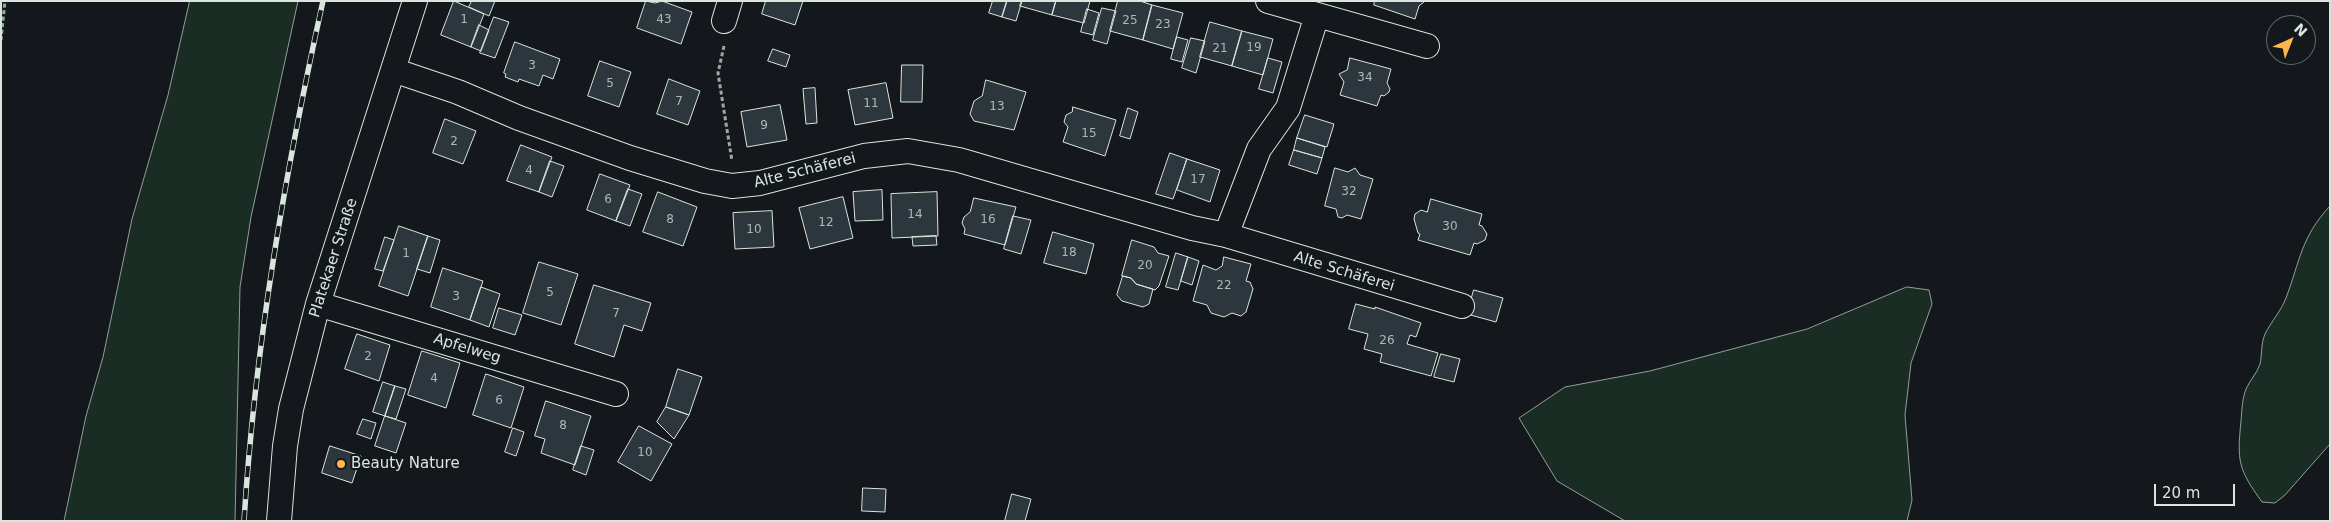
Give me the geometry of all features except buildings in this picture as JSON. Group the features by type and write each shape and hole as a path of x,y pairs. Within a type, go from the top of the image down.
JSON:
{"street":[{"name":"Platekaer Straße","path":"279,521 291,409 318,304 415,1"},
{"path":"1268,1 1428,46"},
{"path":"1226,235 1259,149 1288,108 1317,15"},
{"name":"Alte Schäferei","path":"392,70 458,92 519,118 630,158 705,181 732,186 760,184 864,156 908,151 959,160 1182,226 1226,235 1462,306"},
{"name":"Apfelweg","path":"318,304 616,394"}],"path":[{"path":"1,40 4,1"},
{"path":"727,11 718,74 732,151 732,186"}],"green space":[{"path":"190,1 298,1 251,217 240,287 235,521 64,521 86,416 103,357 132,219 168,95"},
{"path":"2330,206 2330,444 2285,495 2275,503 2262,502 2248,481 2241,464 2239,446 2244,395 2260,364 2265,334 2284,303 2307,239 2320,217"},
{"path":"1907,287 1929,290 1932,304 1911,363 1905,415 1912,500 1907,521 1625,521 1557,481 1519,418 1565,387 1650,371 1807,329"}],"railway":[{"path":"244,521 256,390 273,260 296,130 323,1"}],"place":[{"name":"Beauty Nature","path":"341,464"}]}
